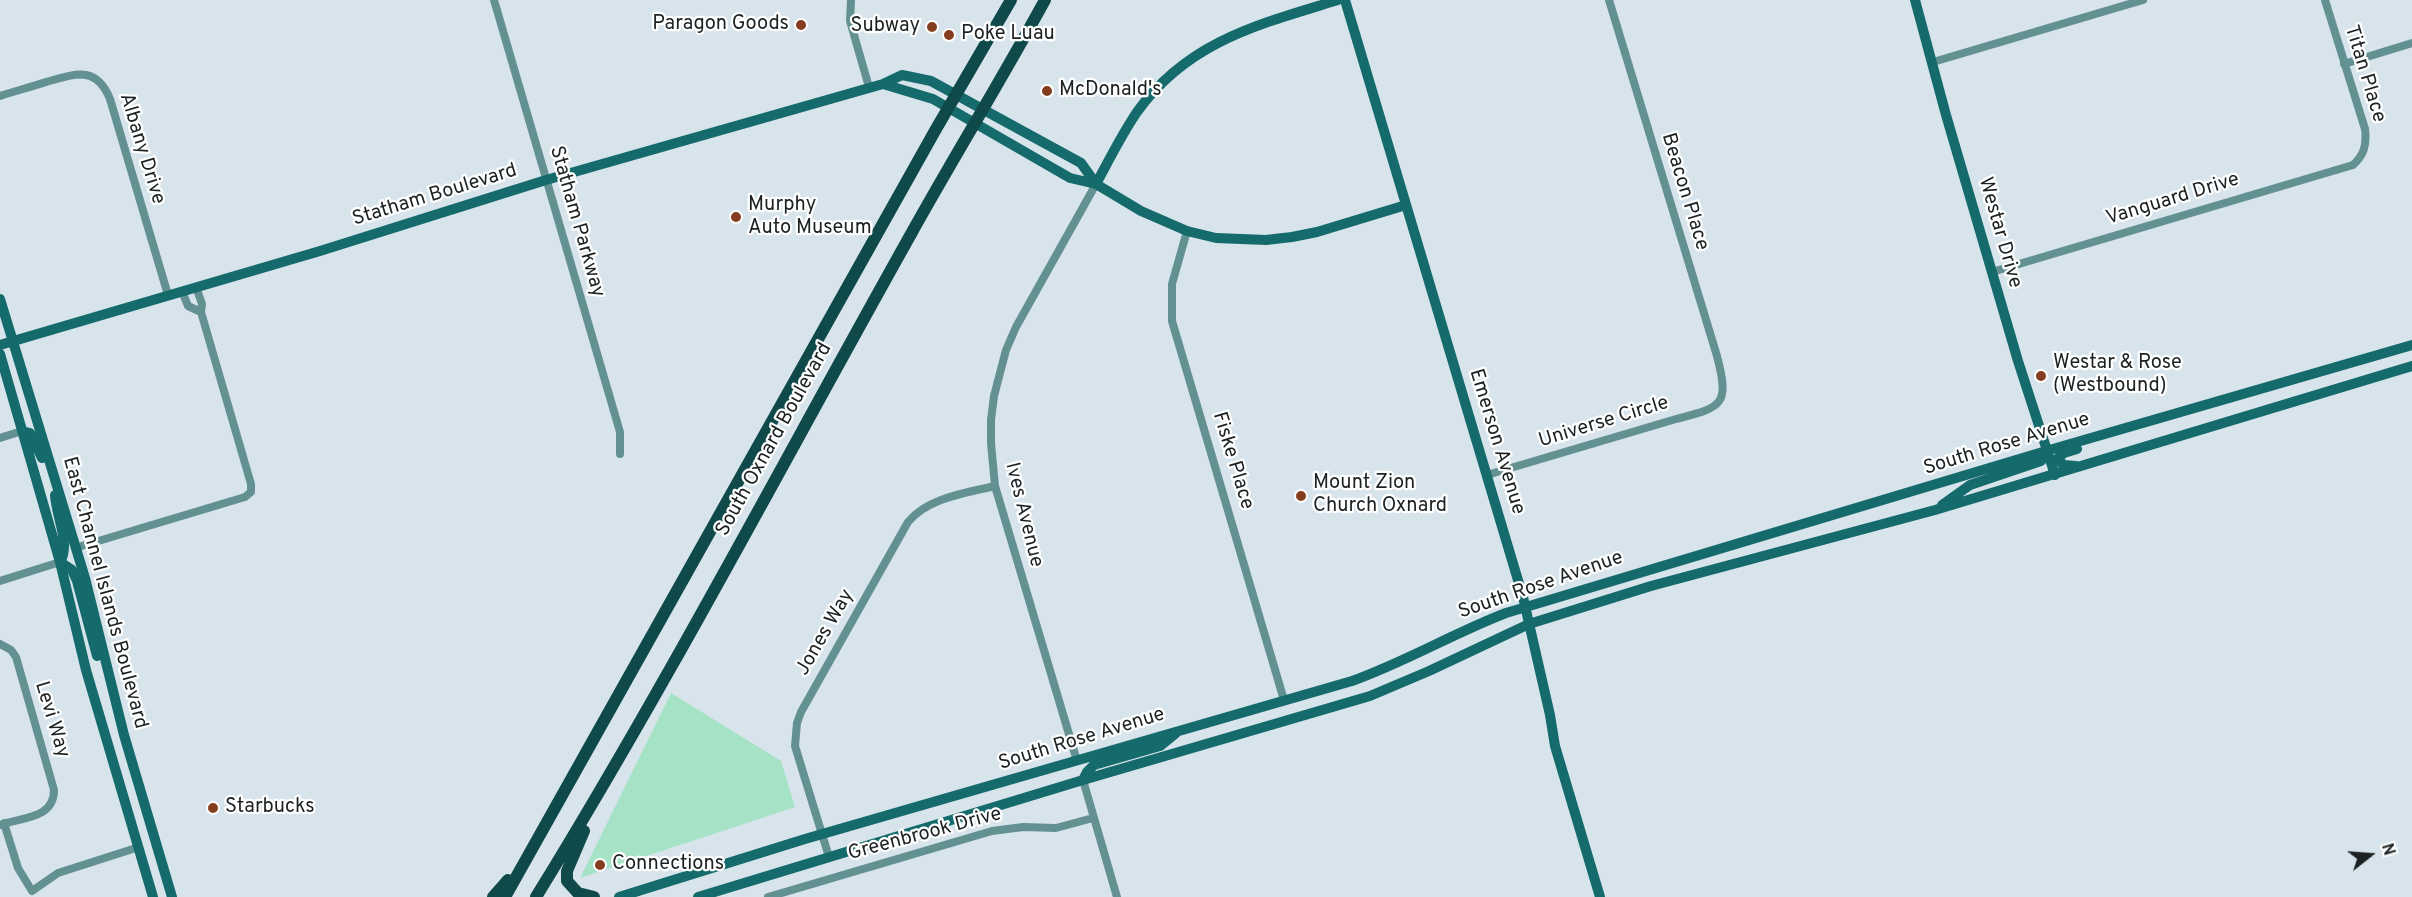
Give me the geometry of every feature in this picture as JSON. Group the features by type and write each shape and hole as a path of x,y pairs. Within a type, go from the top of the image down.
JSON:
{"main road":[{"name":"South Oxnard Boulevard","path":"504,897 1011,0"},
{"name":"South Oxnard Boulevard","path":"536,897 600,793 911,233 1045,0"},
{"path":"1096,184 1145,102 1166,79 1193,57 1219,41 1253,26 1338,0"},
{"name":"Emerson Avenue","path":"1345,0 1525,608 1555,746 1600,897"},
{"name":"Westar Drive","path":"1915,0 1992,272 2055,475"},
{"name":"Statham Boulevard","path":"0,345 546,180 882,84 902,75 931,81 1081,163 1096,184"},
{"name":"Statham Boulevard","path":"882,84 924,95 1070,178 1096,184 1141,211 1187,231 1216,238 1239,240 1292,237 1317,232 1406,205"},
{"name":"East Channel Islands Boulevard","path":"0,299 75,549 108,676 172,897"},
{"name":"South Rose Avenue","path":"619,897 1381,671 1467,628 1525,608 2046,451 2412,345"},
{"name":"East Channel Islands Boulevard","path":"0,354 60,562 86,670 153,897"},
{"name":"South Rose Avenue","path":"698,897 1385,691 1529,624 1651,586 1935,510 2412,366"},
{"path":"22,431 30,433 38,452 54,478 56,510 64,546 60,562 72,570 77,581 91,640 108,676"},
{"path":"2082,466 2063,465 2058,458 2064,453 2090,445 2115,432"},
{"path":"1935,510 1971,485 2041,461 2046,451"},
{"path":"1083,780 1094,765 1160,746 1180,729"},
{"path":"594,897 578,893 571,887 567,881 567,871 600,793"},
{"path":"493,897 525,861"}],"street":[{"name":"Statham Parkway","path":"494,0 620,432 620,454"},
{"path":"851,0 850,21 869,87"},
{"name":"Beacon Place","path":"1609,0 1717,356 1722,376 1722,393"},
{"path":"1933,62 2144,0"},
{"name":"Titan Place","path":"2325,0 2365,129 2366,146 2361,158"},
{"path":"2344,64 2412,43"},
{"name":"Albany Drive","path":"0,96 72,74 87,74 101,82 110,99 168,295"},
{"name":"Vanguard Drive","path":"1992,272 2345,169 2361,158"},
{"name":"Ives Avenue","path":"1077,761 994,486 990,443 996,385 1006,350 1016,327 1096,184"},
{"name":"Fiske Place","path":"1187,231 1172,284 1172,321 1284,700"},
{"path":"75,549 244,497 252,492 196,287"},
{"path":"182,291 188,306 201,312"},
{"name":"Universe Circle","path":"1487,476 1704,412 1715,406 1722,393"},
{"path":"0,438 22,431"},
{"name":"Jones Way","path":"829,857 795,746 797,723 801,712 914,514 931,503 994,486"},
{"path":"0,581 60,562"},
{"name":"Levi Way","path":"2,824 34,816 50,808 54,797 52,782 21,679 19,665 16,657 3,645"},
{"path":"1083,780 1117,897"},
{"name":"Greenbrook Drive","path":"768,897 992,831 1023,827 1056,828 1094,818"},
{"path":"2,824 18,868 32,891 58,873 139,847"}],"green space":[{"path":"671,693 781,761 795,807 580,878"}],"place":[{"name":"Paragon Goods","path":"801,25"},
{"name":"Subway","path":"932,27"},
{"name":"Poke Luau","path":"949,35"},
{"name":"McDonald's","path":"1047,91"},
{"name":"Murphy Auto Museum","path":"736,217"},
{"name":"Westar & Rose (Westbound)","path":"2041,376"},
{"name":"Mount Zion Church Oxnard","path":"1301,496"},
{"name":"Starbucks","path":"213,808"},
{"name":"Connections","path":"600,865"}]}
